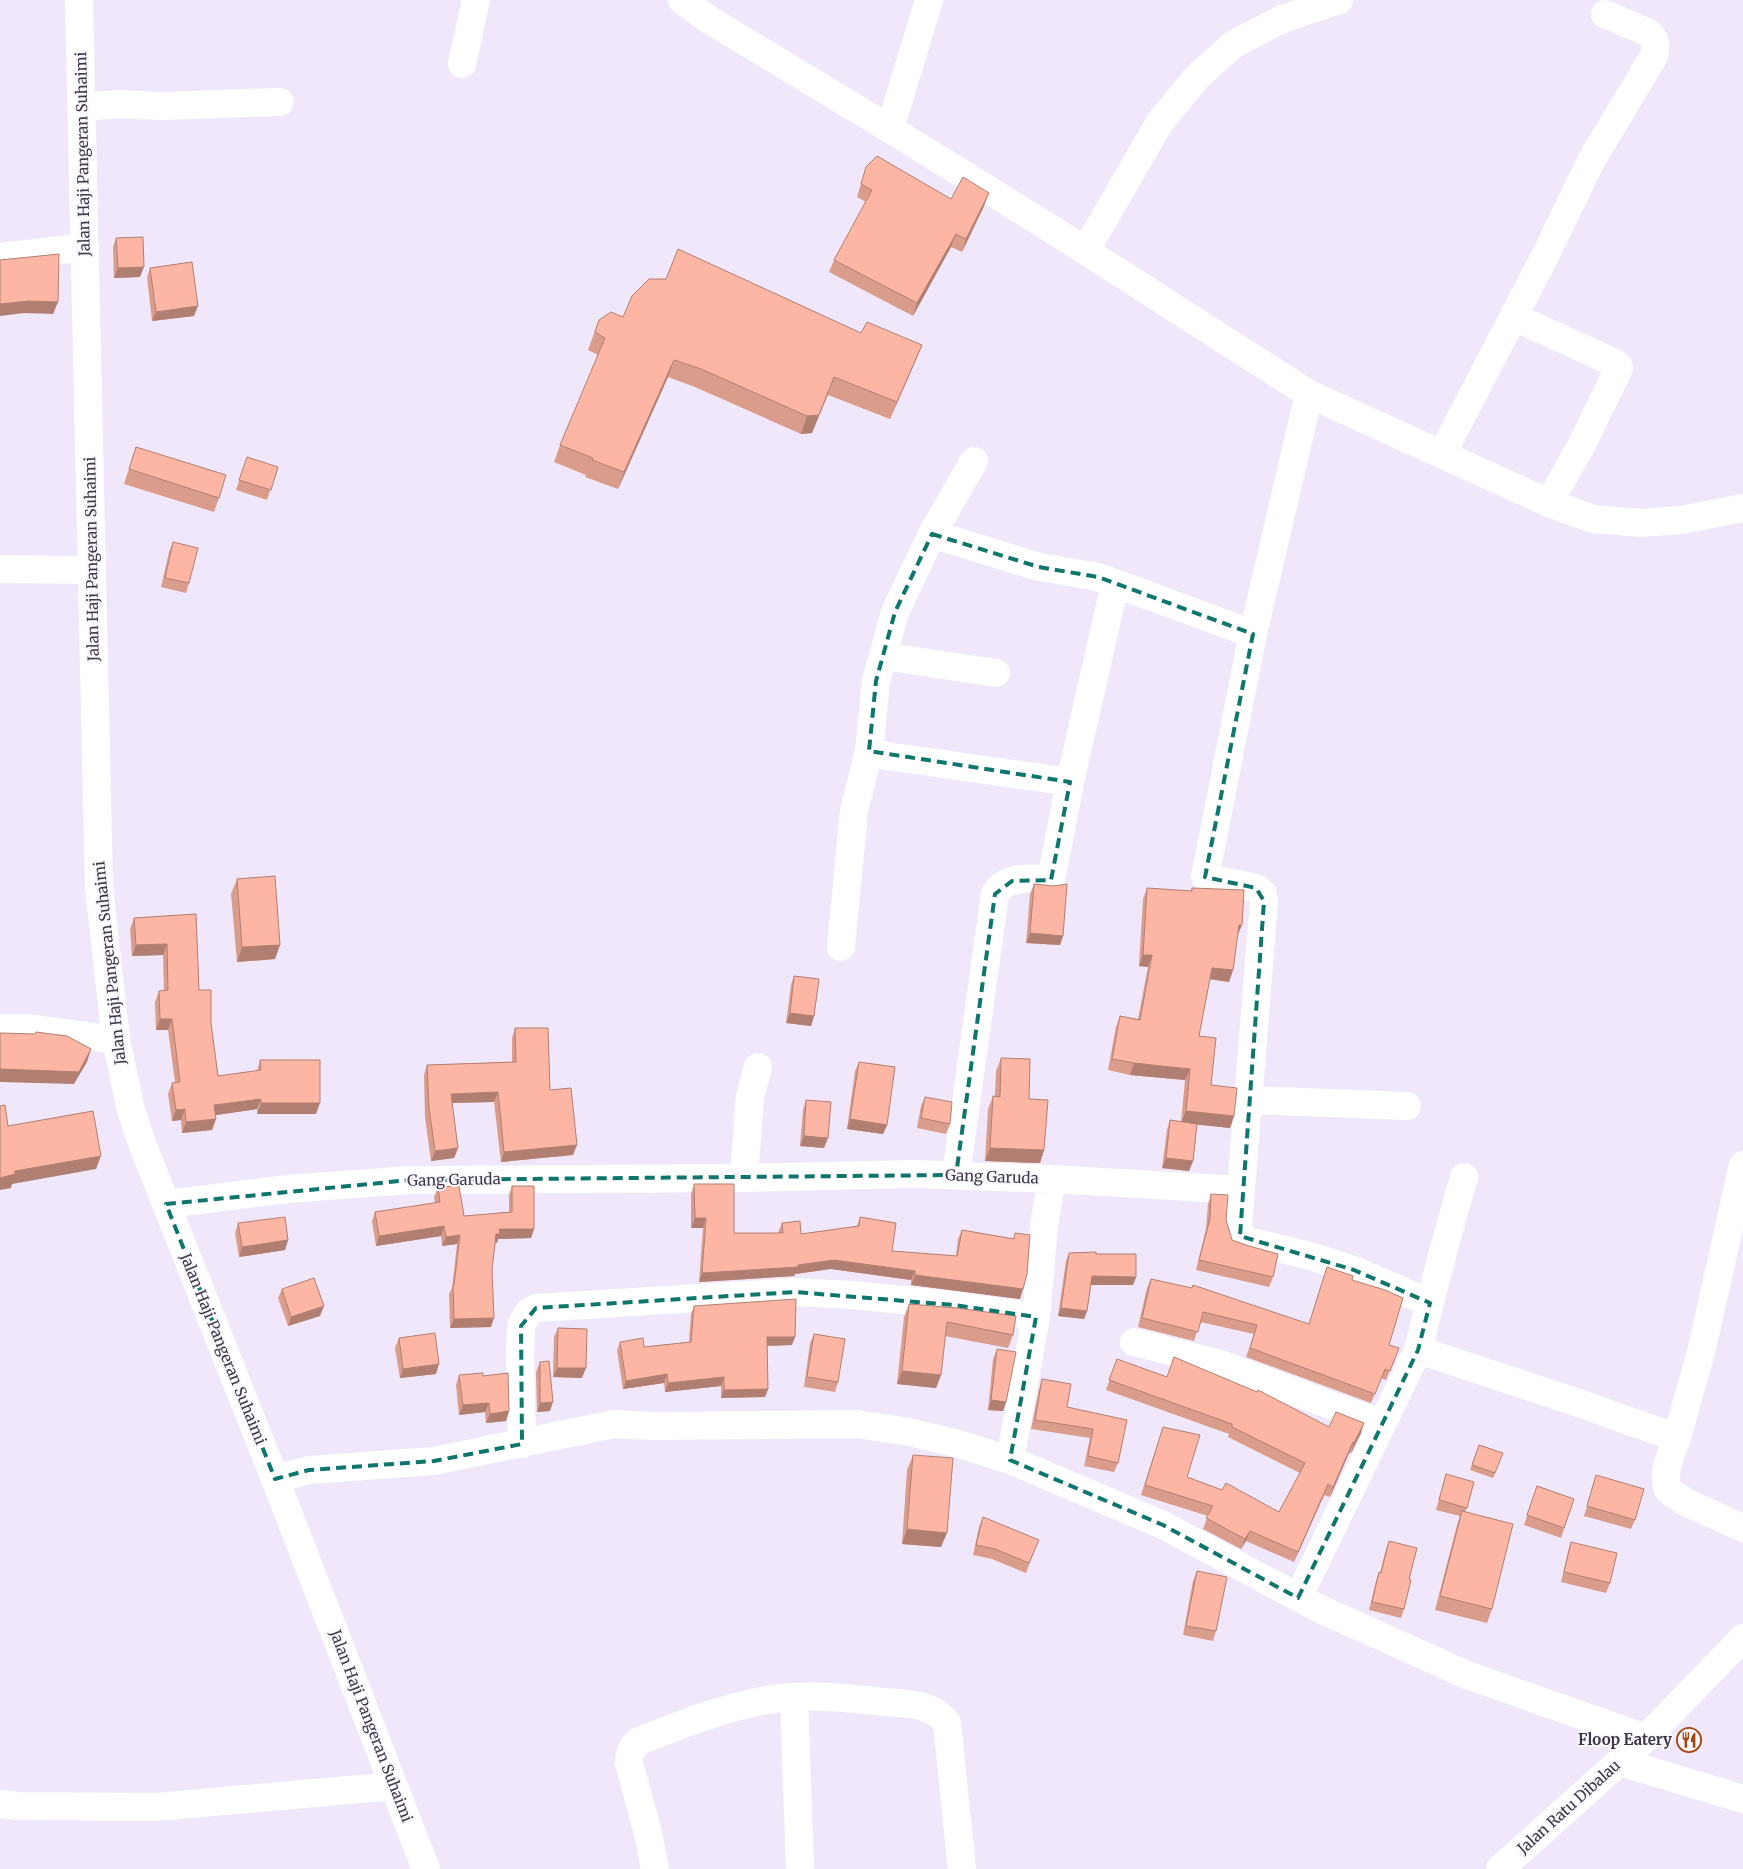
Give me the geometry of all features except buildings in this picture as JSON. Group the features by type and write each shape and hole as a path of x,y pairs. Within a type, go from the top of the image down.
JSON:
{"street":[{"name":"Jalan Haji Pangeran Suhaimi","path":"79,0 99,887 116,1040 131,1110 166,1204 426,1869"},
{"path":"462,64 476,0"},
{"path":"682,0 710,9 890,129 1086,250 1309,394 1549,503 1593,519 1642,522 1681,520 1743,508"},
{"path":"890,129 929,0"},
{"path":"1086,250 1160,122 1197,77 1234,44 1282,19 1338,0"},
{"path":"1442,454 1514,317 1591,161 1654,56 1656,44 1654,38 1649,33 1605,14"},
{"path":"82,106 120,104 161,106 280,102"},
{"path":"0,257 85,247"},
{"path":"1514,317 1613,362 1619,368 1582,446 1549,503"},
{"path":"1309,394 1253,634 1205,877 1256,888 1263,894 1264,901 1238,1227 1240,1236 1249,1241 1310,1256 1354,1270 1430,1303"},
{"path":"841,947 854,811 869,751 876,681 895,612 932,534 974,461"},
{"path":"932,534 1039,566 1098,578 1253,634"},
{"path":"0,569 92,570"},
{"path":"956,1175 995,894 1002,886 1012,881 1031,878 1051,880 1070,782 1115,584"},
{"path":"884,656 996,674"},
{"path":"869,751 887,756 1070,782"},
{"path":"0,1028 27,1028 116,1040"},
{"path":"744,1178 750,1096 758,1067"},
{"path":"1248,1100 1407,1106"},
{"path":"1743,1165 1702,1348 1677,1438 1669,1457 1666,1476 1668,1490 1684,1502 1743,1528"},
{"name":"Gang Garuda","path":"166,1204 288,1190 410,1180 744,1178 906,1174 1052,1179 1241,1190"},
{"path":"1298,1598 1418,1350 1464,1177"},
{"path":"1010,1460 1036,1317 1044,1225 1052,1179"},
{"path":"522,1444 521,1326 528,1313 536,1308 795,1292 852,1295 1036,1317"},
{"path":"1134,1342 1220,1364 1284,1386 1382,1424"},
{"path":"1418,1350 1570,1400 1677,1438"},
{"path":"275,1479 309,1470 434,1461 614,1424 656,1426 857,1424 909,1432 960,1444 1010,1460 1163,1525 1320,1609 1468,1675 1646,1738"},
{"name":"Jalan Ratu Dibalau","path":"1500,1869 1646,1738 1743,1638"},
{"path":"655,1869 648,1833 629,1763 629,1756 634,1745 660,1732 713,1715 768,1700 794,1697 854,1699 919,1705 942,1716 947,1723 962,1869"},
{"path":"794,1697 800,1869"},
{"path":"1620,1762 1743,1799"},
{"path":"0,1804 17,1806 156,1807 394,1786"}],"highlighted area":[{"path":"932,534 1039,567 1098,577 1253,634 1205,877 1256,888 1264,901 1240,1236 1354,1270 1430,1303 1418,1350 1298,1598 1163,1525 1010,1460 1036,1317 954,1305 795,1292 536,1308 521,1326 522,1444 434,1461 309,1470 275,1479 166,1204 410,1180 956,1175 995,894 1012,881 1051,880 1070,782 869,751 876,681 895,612"}],"place":[{"name":"Floop Eatery","path":"1689,1740"}]}
